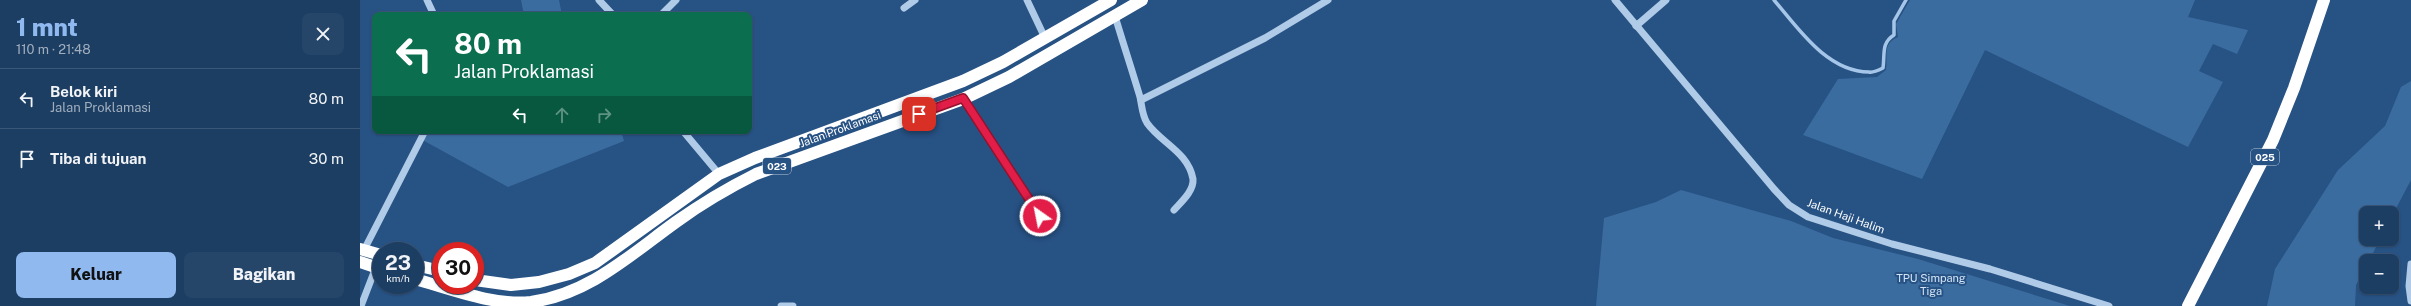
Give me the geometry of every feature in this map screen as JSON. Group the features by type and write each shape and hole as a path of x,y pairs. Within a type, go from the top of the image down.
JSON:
{"highway":[{"name":"Jalan Proklamasi","path":"484,281 511,285 539,282 569,274 596,263 719,174 797,142 963,81 1003,62 1111,0"},
{"name":"Jalan Proklamasi","path":"424,281 484,298 531,304 586,285 634,255 675,222 728,188 756,174 963,98 1009,77 1142,0"},
{"name":"025","path":"2188,306 2273,140 2294,88 2324,0"},
{"path":"797,142 802,157"},
{"path":"362,250 372,253"},
{"path":"360,262 372,266"}],"street":[{"path":"427,0 433,12"},
{"path":"599,0 611,12"},
{"path":"664,12 676,0"},
{"path":"904,8 915,0"},
{"path":"1027,0 1045,38"},
{"path":"1140,100 1265,38 1328,0"},
{"name":"Jalan Haji Halim","path":"1614,0 1774,189 1789,204 1808,216 1892,244 1990,269 2109,306"},
{"path":"1636,26 1666,0"},
{"path":"1115,16 1140,100 1143,117 1147,123 1181,155 1189,168 1193,181 1191,190 1174,210"},
{"path":"963,98 1040,216"},
{"path":"362,250 423,134"},
{"path":"685,134 719,174"},
{"path":"2411,264 2409,286 2411,301"},
{"path":"361,306 372,281"},
{"path":"781,306 793,306"}],"green space":[{"path":"521,0 559,0 561,12 523,12"},
{"path":"1910,0 2195,0 2188,17 2248,30 2237,54 2213,44 2199,71 2223,82 2188,147 1985,50 1922,179 1803,135 1838,79 1877,77 1886,70 1888,47 1893,40 1898,37 1896,24"},
{"path":"2411,81 2411,180 2397,206 2359,206 2359,246 2376,246 2372,254 2359,254 2359,279 2356,285 2355,306 2267,306 2275,269 2338,170 2385,126 2401,87"},
{"path":"423,134 622,134 624,141 508,187 419,138"},
{"name":"TPU Simpang Tiga","path":"1681,190 1791,221 1833,238 1918,259 2070,306 1596,306 1604,218 1656,202"}],"waterway":[{"path":"1774,0 1804,35 1827,57 1840,65 1854,70 1871,72 1883,68 1885,45 1894,35 1894,21 1906,0"}],"route":[{"path":"919,114 963,98 1040,216"}]}
